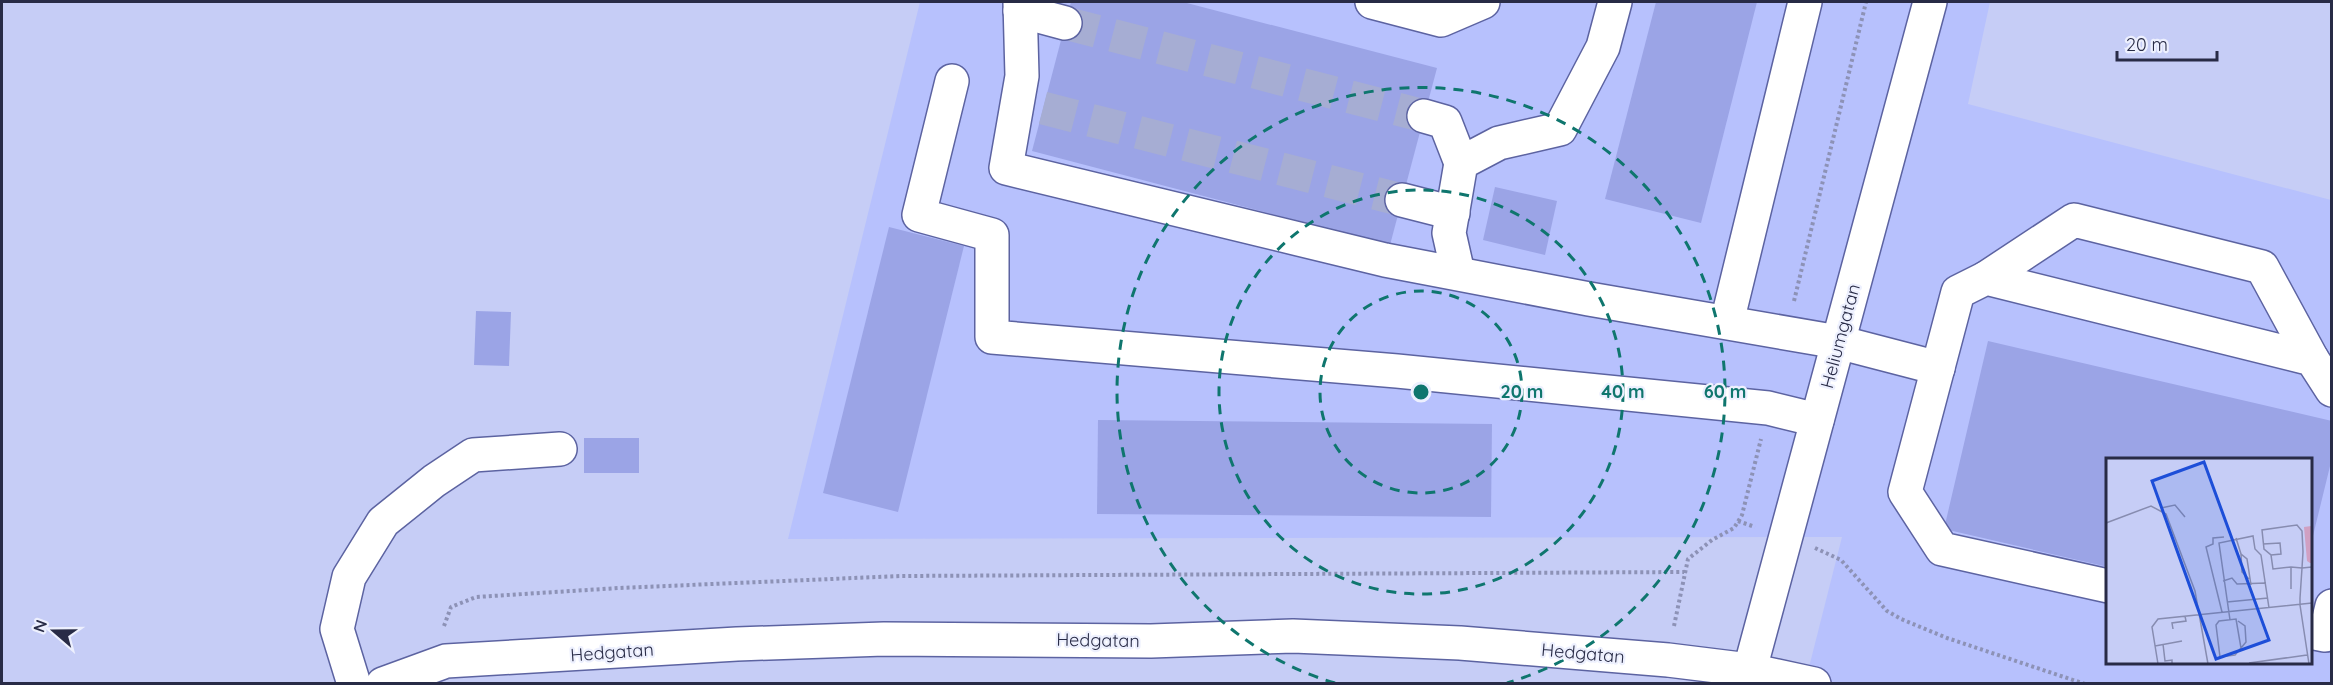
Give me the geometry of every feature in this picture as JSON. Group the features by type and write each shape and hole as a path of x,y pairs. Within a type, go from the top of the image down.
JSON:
{"street":[{"path":"1372,2 1441,20 1483,2"},
{"path":"1461,163 1499,143 1560,129 1603,47 1615,2"},
{"path":"1727,322 1805,2"},
{"name":"Heliumgatan","path":"1748,677 1930,2"},
{"path":"1065,22 1020,6 1022,76 1030,105 1006,168 1385,260 1589,299 1838,342 1938,368"},
{"path":"952,81 919,215 992,235 992,337 1408,372 1768,408 1817,420"},
{"path":"1424,116 1445,122 1461,163 1449,232 1458,273"},
{"path":"1402,200 1452,213"},
{"path":"2106,586 1942,549 1905,492 1958,292 1986,278 2074,219 2262,267 2331,390"},
{"path":"1986,278 2312,359"},
{"path":"354,684 338,629 349,577 382,522 434,481 473,455 560,449"},
{"path":"2312,632 2325,635 2331,606"},
{"name":"Hedgatan","path":"383,684 446,661 737,644 872,639 994,638 1151,641 1293,636 1460,643 1668,660 1748,677 1814,684"}],"path":[{"path":"1738,521 1841,560 1887,611 1901,619 1947,638 2085,684"},
{"path":"446,661 442,631 451,607 476,597 619,588 901,576 1684,572"}],"shaded area":[{"path":"920,2 1990,2 1968,104 2331,200 2331,683 1805,683 1842,537 788,539"}],"building":[{"path":"1071,2 1183,2 1437,68 1390,245 1032,151"},
{"path":"1656,2 1757,2 1701,223 1605,199"},
{"path":"1495,187 1557,201 1545,255 1483,240"},
{"path":"889,227 964,246 898,512 823,493"},
{"path":"476,311 511,312 509,366 474,365"},
{"path":"1988,341 2332,421 2332,458 2312,540 2312,458 2106,458 2106,567 1944,529"},
{"path":"1098,420 1492,424 1491,517 1097,514"},
{"path":"584,438 639,438 639,473 584,473"}],"tunnel":[{"path":"1065,23 1424,116"},
{"path":"1043,108 1402,200"}]}
